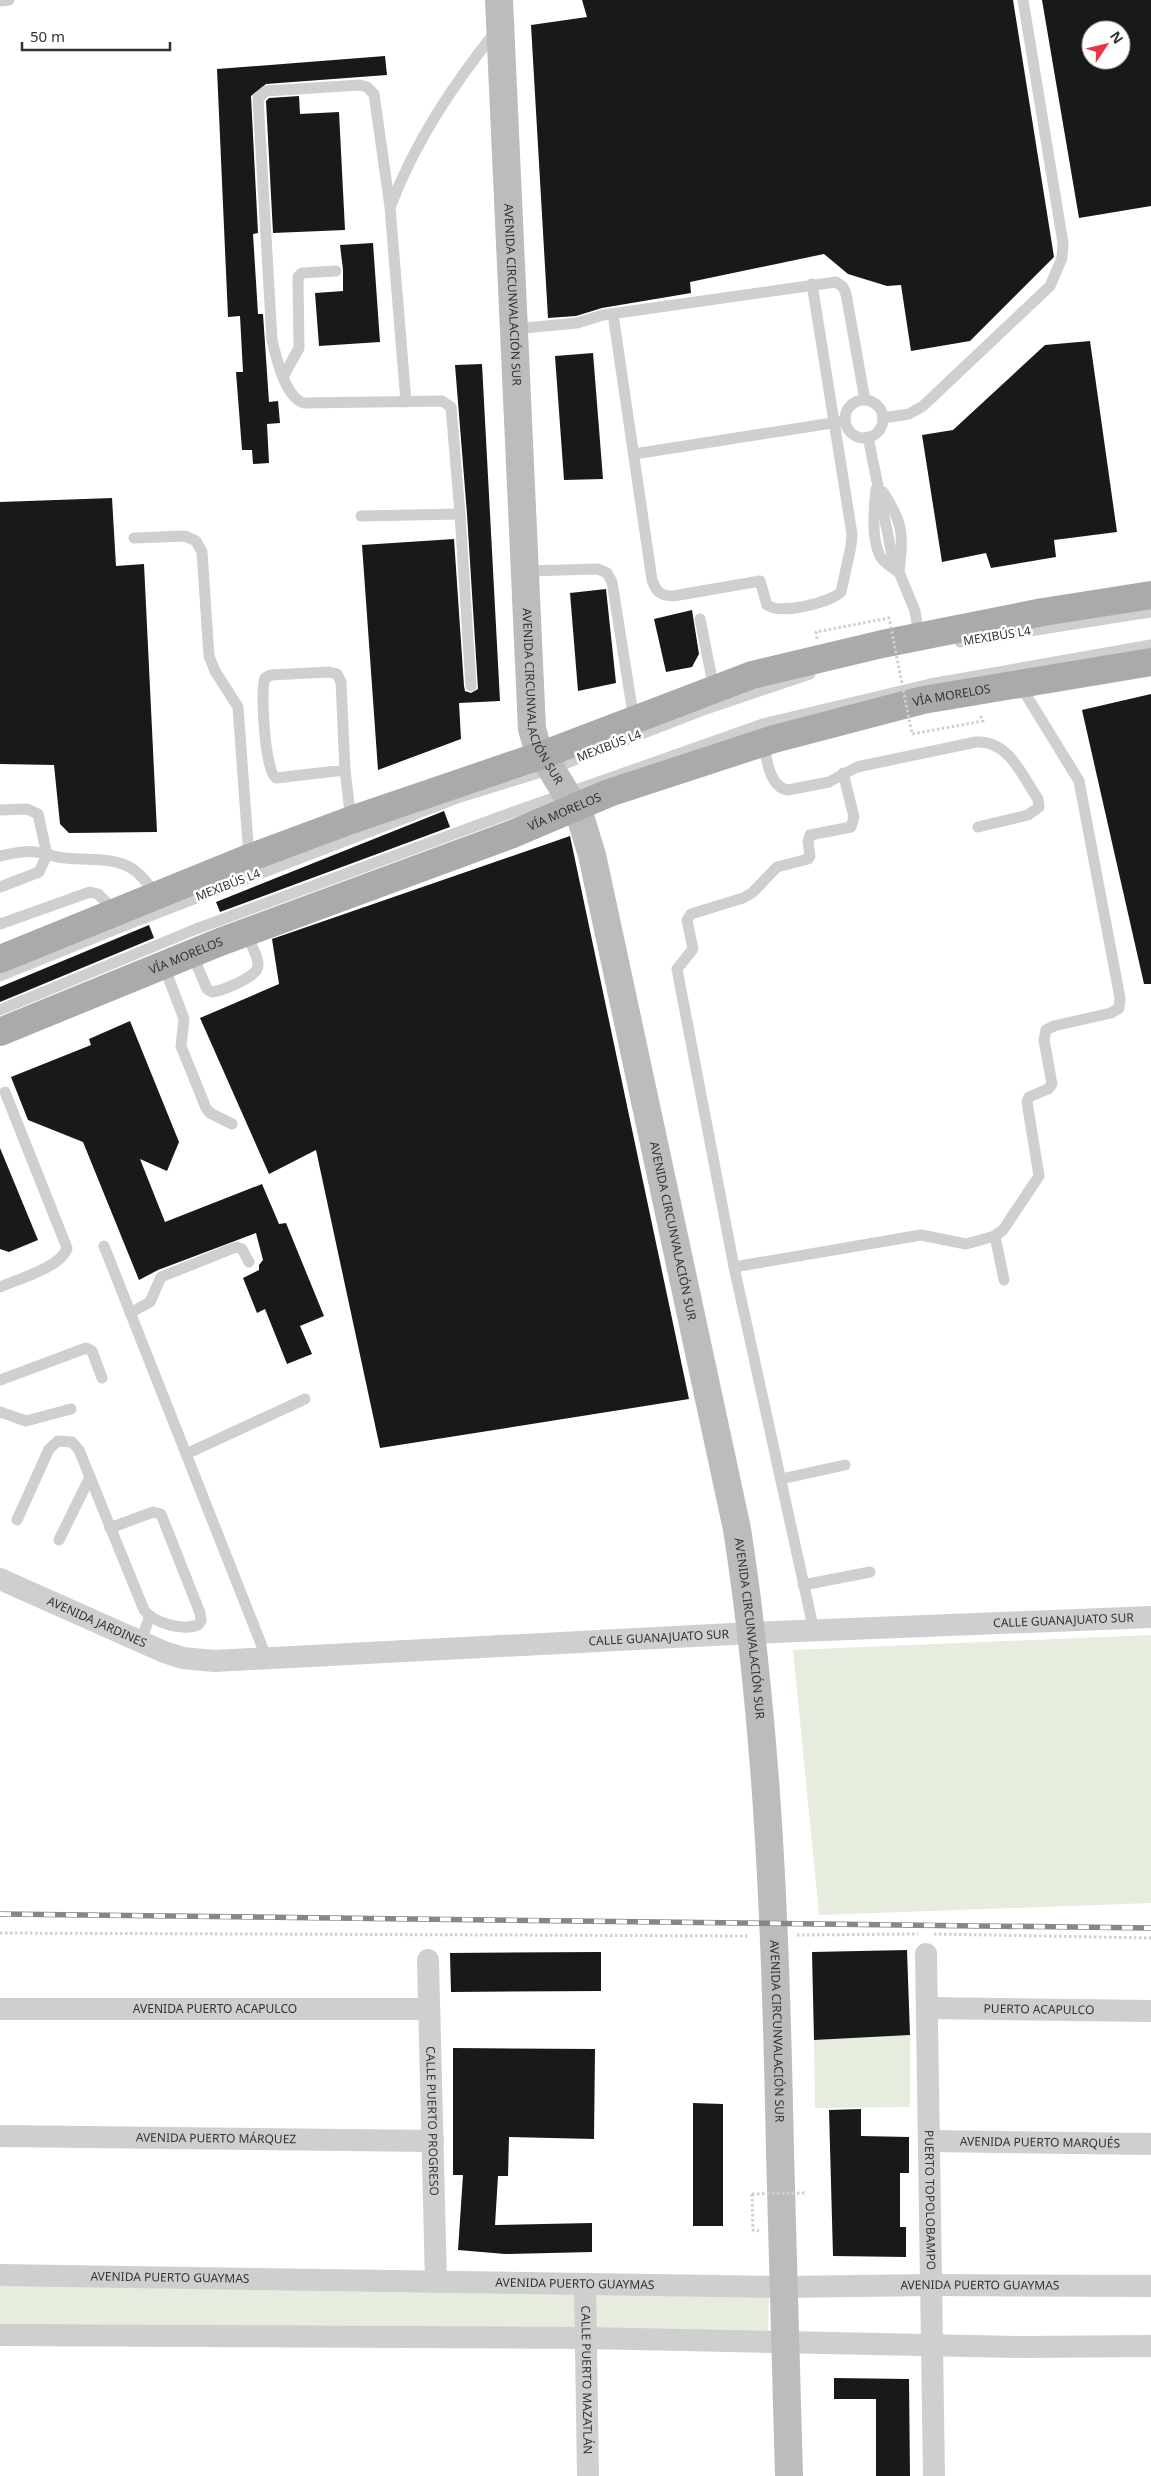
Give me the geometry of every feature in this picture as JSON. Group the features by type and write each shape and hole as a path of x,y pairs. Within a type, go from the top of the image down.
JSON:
{"main road":[{"path":"0,959 248,858 351,820 546,762 634,720 752,675 799,663 932,640 1044,612 1151,595"},
{"name":"VÍA MORELOS","path":"0,1032 245,932 510,835 571,800 609,793 763,742 923,700 1151,662"}],"street":[{"name":"AVENIDA CIRCUNVALACIÓN SUR","path":"500,13 532,728 546,762 571,800 585,830 592,855 727,1482 738,1538 751,1633 770,1831 776,1936 789,2476"},
{"name":"AVENIDA JARDINES","path":"0,1579 140,1643 164,1652 197,1660"},
{"name":"CALLE GUANAJUATO SUR","path":"197,1660 266,1659 751,1633 1151,1616"},
{"name":"PUERTO TOPOLOBAMPO","path":"926,1954 934,2476"},
{"name":"CALLE PUERTO PROGRESO","path":"428,1960 436,2282"},
{"name":"PUERTO ACAPULCO","path":"927,2008 1151,2011"},
{"name":"AVENIDA PUERTO ACAPULCO","path":"0,2009 429,2009"},
{"name":"AVENIDA PUERTO MÁRQUEZ","path":"0,2136 433,2141"},
{"name":"AVENIDA PUERTO MARQUÉS","path":"929,2141 1151,2144"},
{"name":"AVENIDA PUERTO GUAYMAS","path":"0,2275 783,2287 931,2284 1151,2286"},
{"name":"CALLE PUERTO MAZATLÁN","path":"585,2284 588,2476"},
{"path":"0,2335 586,2338 1023,2347 1151,2346"}],"lane":[{"path":"0,1 9,0"},
{"path":"883,418 909,414 923,406 1039,298 1057,273 1062,258 1063,243 1023,0"},
{"path":"390,207 401,180 444,101 500,13"},
{"path":"406,402 390,207 376,99 372,90 360,85 270,90 260,94 258,98 272,340 290,394 294,399 304,403 406,402 442,401 451,407 460,514 470,686"},
{"path":"284,376 299,348 298,277 302,273 336,271"},
{"path":"513,329 577,323 613,314 836,282 843,287 846,294 865,400"},
{"path":"613,314 652,580 660,593 673,596 760,581 767,605 782,610 833,598 844,588 852,540 840,422 812,284"},
{"path":"634,454 840,422 852,405 865,400 878,406 883,418 882,426 878,433 868,437 855,435 840,422"},
{"path":"868,437 892,555 915,611 932,640"},
{"path":"360,516 460,514"},
{"path":"134,538 185,536 196,540 202,552 209,656 238,707 248,858"},
{"path":"526,570 598,568 607,573 612,582 634,720"},
{"name":"MEXIBÚS L4","path":"932,640 1151,612"},
{"path":"700,619 714,689"},
{"path":"0,1010 196,929 571,800 770,722 930,684 1151,645"},
{"name":"MEXIBÚS L4","path":"0,976 546,762 823,671"},
{"path":"345,770 281,778 273,776 269,768 265,726 265,678 281,674 329,672 337,674 341,682 345,770 351,820"},
{"path":"734,1267 922,1235 966,1244 995,1236 1002,1230 1039,1176 1027,1102 1029,1097 1048,1089 1052,1084 1044,1040 1046,1030 1054,1026 1111,1013 1118,1008 1120,1003 1079,781 1019,684"},
{"path":"763,742 770,771 776,784 781,789 788,790 829,782 857,767 976,742 992,742 1008,754 1038,799 1038,807 1028,815 978,827"},
{"path":"814,1631 734,1267 677,969 693,949 688,920 694,912 748,896 777,867 808,859 810,856 808,842 810,836 851,827 854,817 843,773"},
{"path":"0,810 28,809 38,814 48,856 39,872 0,887"},
{"path":"0,856 33,851 48,856 106,859 127,865 145,878 155,895"},
{"path":"0,924 90,892 98,894 115,911"},
{"path":"192,954 207,989 212,992 218,991 250,977 257,970 258,964 245,932"},
{"path":"164,966 184,1020 181,1046 206,1108 210,1113 232,1124"},
{"path":"0,1287 58,1262 66,1254 67,1248 5,1092"},
{"path":"995,1236 1004,1280"},
{"path":"104,1246 266,1659"},
{"path":"130,1313 150,1302 158,1280 163,1276 236,1247 242,1249 249,1262"},
{"path":"0,1380 86,1348 92,1351 102,1378"},
{"path":"186,1454 305,1399"},
{"path":"0,1412 26,1421 71,1409"},
{"path":"17,1520 49,1449 58,1441 67,1440 76,1445 90,1477 110,1528 142,1606 150,1616 185,1627 195,1626 201,1621 200,1613 163,1517 159,1512 153,1512 110,1528"},
{"path":"781,1478 845,1465"},
{"path":"59,1540 90,1477"},
{"path":"803,1585 870,1572"},
{"path":"140,1643 150,1616"}],"path":[{"path":"818,639 816,632 888,618 912,734 983,720 980,715"},
{"path":"0,1933 776,1936 926,1934 1151,1938"},
{"path":"753,2230 752,2194 805,2193"}],"shaded area":[{"path":"1151,1635 1151,1903 819,1915 793,1650"},
{"path":"910,2035 910,2107 815,2108 814,2040"},
{"path":"0,2283 769,2295 768,2337 0,2329"}],"building":[{"path":"582,0 1013,0 1054,257 970,341 911,351 901,285 887,286 848,274 824,254 690,282 691,293 602,308 576,316 548,318 531,25 587,17"},
{"path":"1042,0 1151,0 1151,206 1079,218"},
{"path":"385,56 387,75 266,84 251,96 258,233 253,234 258,314 263,314 269,402 278,401 280,423 267,424 269,463 253,464 252,450 242,450 236,372 243,372 240,316 228,317 217,69"},
{"path":"299,96 300,114 339,112 345,230 273,233 266,101 269,98"},
{"path":"373,243 380,342 319,346 315,293 343,291 340,245"},
{"path":"1090,341 1117,532 1054,540 1056,557 991,568 986,553 942,562 922,435 953,430 1045,345"},
{"path":"593,353 603,479 564,480 555,356"},
{"path":"482,364 500,701 459,703 461,739 378,770 362,545 454,539 464,686 465,691 471,693 478,689 455,365"},
{"path":"112,498 116,566 144,564 157,832 69,833 60,824 54,765 0,764 0,502"},
{"path":"606,589 616,683 578,691 570,593"},
{"path":"692,610 699,654 692,667 666,672 654,619"},
{"path":"1151,694 1151,984 1144,984 1082,710"},
{"path":"444,811 450,827 220,912 216,902"},
{"path":"570,836 689,1399 380,1448 316,1150 269,1174 200,1018 279,984 272,939"},
{"path":"149,925 154,938 0,1002 0,987"},
{"path":"130,1021 179,1142 167,1171 140,1159 165,1222 262,1184 279,1224 286,1223 324,1316 300,1326 312,1354 287,1364 265,1309 257,1313 243,1278 259,1270 259,1265 263,1260 256,1233 158,1270 139,1280 83,1142 28,1120 11,1077 91,1045 89,1039"},
{"path":"0,1148 38,1240 9,1252 0,1249"},
{"path":"907,1950 910,2035 814,2040 812,1952"},
{"path":"601,1952 601,1991 451,1992 450,1953"},
{"path":"453,2048 595,2049 594,2139 509,2137 508,2176 498,2176 495,2225 592,2223 592,2252 505,2254 458,2250 463,2175 453,2175"},
{"path":"693,2103 723,2104 723,2226 693,2226"},
{"path":"861,2109 861,2136 909,2137 909,2173 900,2173 900,2227 906,2227 906,2257 833,2256 829,2110"},
{"path":"834,2378 909,2379 910,2476 876,2476 876,2399 834,2399"}],"railway":[{"path":"0,1914 1151,1928"}]}
